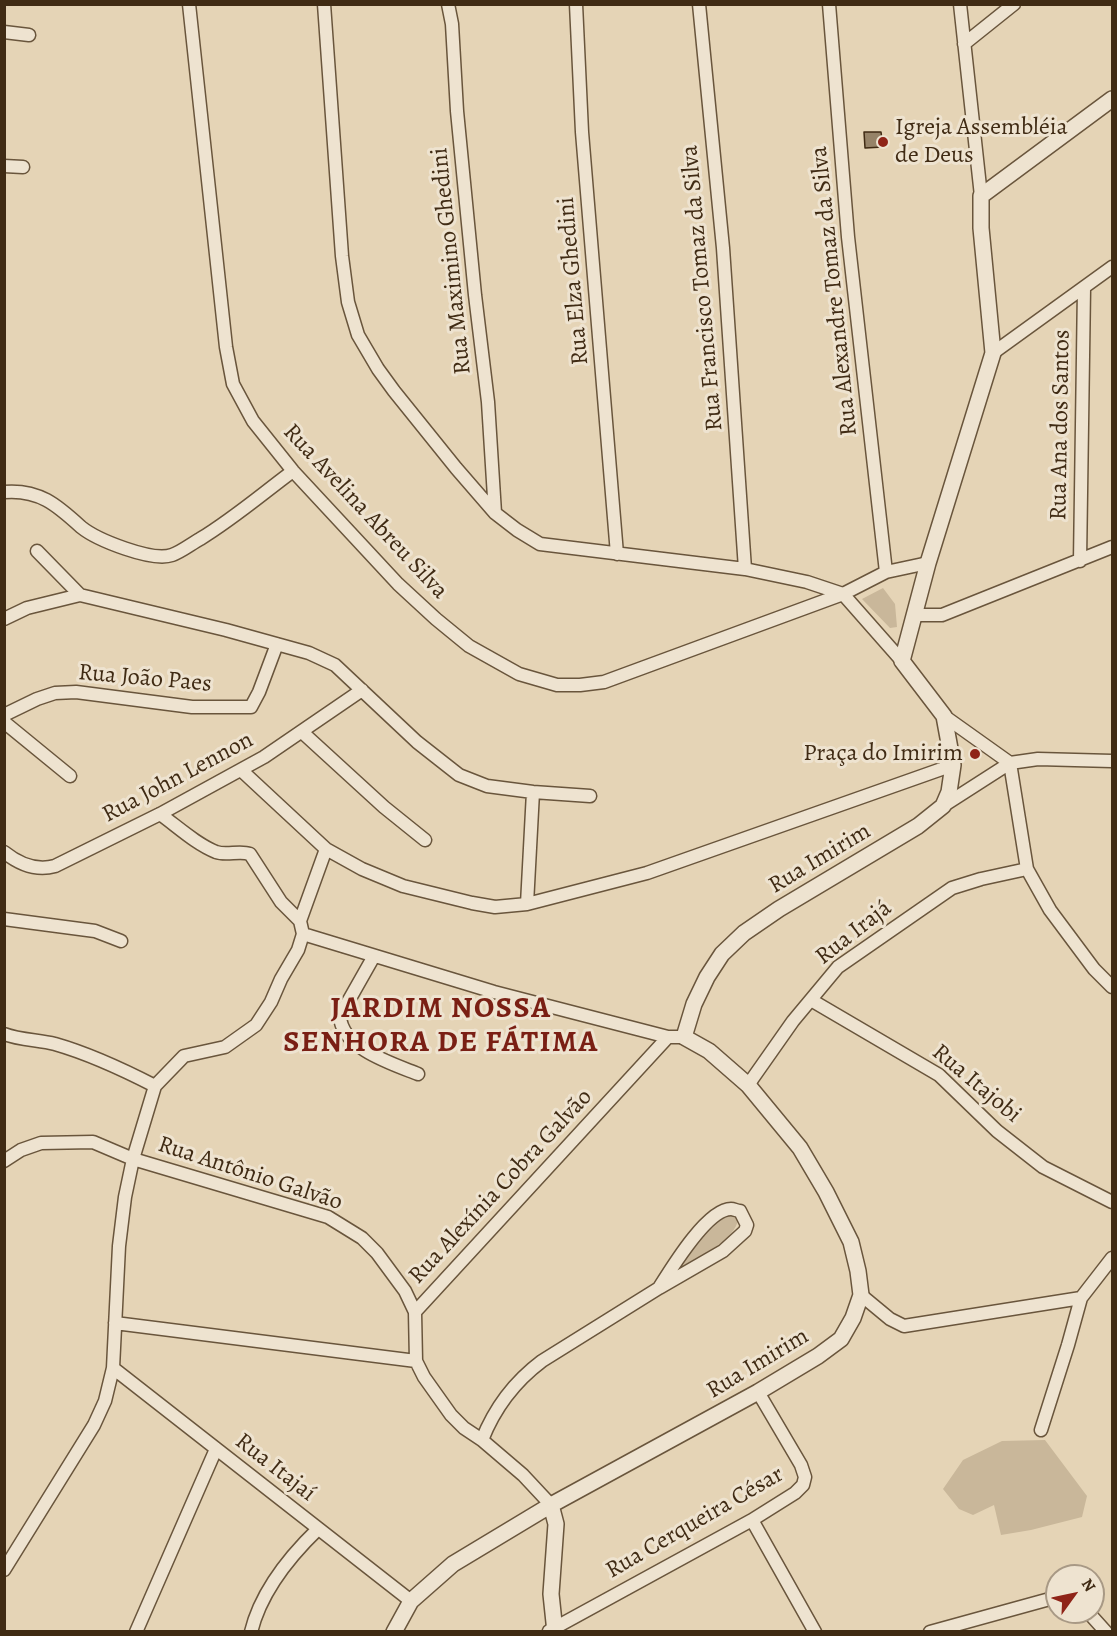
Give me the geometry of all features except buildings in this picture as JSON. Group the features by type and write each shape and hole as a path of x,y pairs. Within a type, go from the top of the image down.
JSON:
{"street":[{"name":"Rua Avelina Abreu Silva","path":"189,4 226,347 233,384 253,421 293,471 398,584 469,646 519,674 557,685 604,682 843,594 886,572 928,563"},
{"path":"324,4 342,256 348,302 358,335 394,391 495,513 540,544 746,569 801,580 843,594 902,661 944,716 1010,763 1027,869 1050,910 1094,969 1113,987"},
{"name":"Rua Maximino Ghedini","path":"448,4 452,24 475,295 488,402 495,513"},
{"name":"Rua Elza Ghedini","path":"576,4 582,132 617,555"},
{"name":"Rua Francisco Tomaz da Silva","path":"699,4 723,248 746,569"},
{"name":"Rua Alexandre Tomaz da Silva","path":"828,4 848,237 886,572"},
{"path":"902,661 928,563 993,353 981,228 981,196 960,4"},
{"path":"964,44 1014,4"},
{"path":"4,32 29,35"},
{"path":"981,196 1113,99"},
{"path":"4,166 22,167"},
{"path":"993,353 1113,267"},
{"name":"Rua Ana dos Santos","path":"1080,561 1084,288"},
{"path":"4,492 15,491 45,498 90,534 105,542 147,554 170,556 225,523 293,471"},
{"path":"914,615 942,615 1113,548"},
{"path":"37,551 80,595"},
{"path":"4,619 27,608 80,595 309,653 335,664 417,742 459,775 487,786 533,792 590,795"},
{"name":"Rua João Paes","path":"4,716 55,693 76,692 192,707 251,707 277,644"},
{"name":"Rua John Lennon","path":"4,852 27,865 47,868 160,814 241,770 363,690"},
{"path":"943,806 949,792 952,765 944,716"},
{"path":"4,722 70,776"},
{"path":"302,732 384,807 425,840"},
{"path":"943,806 1010,763 1038,759 1113,761"},
{"path":"241,770 326,849 362,869 403,886 495,907 527,904 647,873 952,765"},
{"path":"527,904 533,792"},
{"name":"Rua Imirim","path":"684,1037 694,1004 707,977 722,954 744,933 779,909 918,826 943,806"},
{"path":"160,814 205,847 219,853 244,852 249,854 281,902 302,928"},
{"path":"4,1570 94,1425 105,1401 113,1368 119,1246 125,1197 133,1159 155,1086 184,1056 225,1047 256,1025 271,1002 298,950 302,928 326,849"},
{"name":"Rua Irajá","path":"748,1085 793,1021 823,982 838,967 952,888 1027,869"},
{"path":"4,919 94,931 121,941"},
{"name":"Rua Imirim","path":"302,928 375,956 494,992 668,1037 684,1037 709,1051 748,1085 800,1148 826,1192 851,1242 858,1271 861,1295 853,1318 840,1339 818,1356 758,1392 551,1505 453,1564 411,1601 394,1632"},
{"path":"375,956 340,1016 341,1023 349,1036 372,1056 418,1074"},
{"name":"Rua Itajobi","path":"811,1000 939,1075 997,1131 1043,1167 1113,1202"},
{"path":"6,1035 42,1041 74,1050 105,1061 155,1086"},
{"name":"Rua Alexínia Cobra Galvão","path":"415,1312 668,1037"},
{"name":"Rua Antônio Galvão","path":"4,1161 21,1150 41,1143 93,1142 133,1159 328,1217 362,1238 377,1253 405,1291 415,1312 416,1361 424,1377 451,1415 523,1475 551,1505"},
{"path":"482,1440 490,1419 501,1402 525,1374 658,1288 703,1263 738,1238 747,1225 740,1211 730,1209 721,1212 704,1225 658,1288"},
{"path":"1041,1430 1081,1298 1113,1258"},
{"path":"861,1295 890,1319 904,1326 1081,1298"},
{"path":"115,1323 416,1361"},
{"name":"Rua Itajaí","path":"113,1368 411,1601"},
{"name":"Rua Cerqueira César","path":"552,1630 752,1521 795,1493 803,1485 805,1477 801,1465 758,1392"},
{"path":"141,1629 147,1605 216,1449"},
{"path":"551,1505 556,1524 551,1594 552,1630"},
{"path":"752,1521 815,1632"},
{"path":"251,1632 266,1594 280,1571 318,1529"},
{"path":"930,1632 1045,1600"}],"shaded area":[{"path":"883,588 895,604 897,627 890,628 862,599"},
{"path":"724,1215 735,1215 738,1219 736,1227 713,1249 677,1272 692,1248"},
{"path":"1045,1440 1087,1496 1082,1517 1001,1535 994,1505 973,1515 959,1509 943,1489 963,1460 1002,1441"}],"place":[{"name":"Igreja Assembléia de Deus","path":"883,142"},
{"name":"Praça do Imirim","path":"975,754"}],"district":[{"name":"JARDIM NOSSA SENHORA DE FÁTIMA","path":"441,1027"}]}
